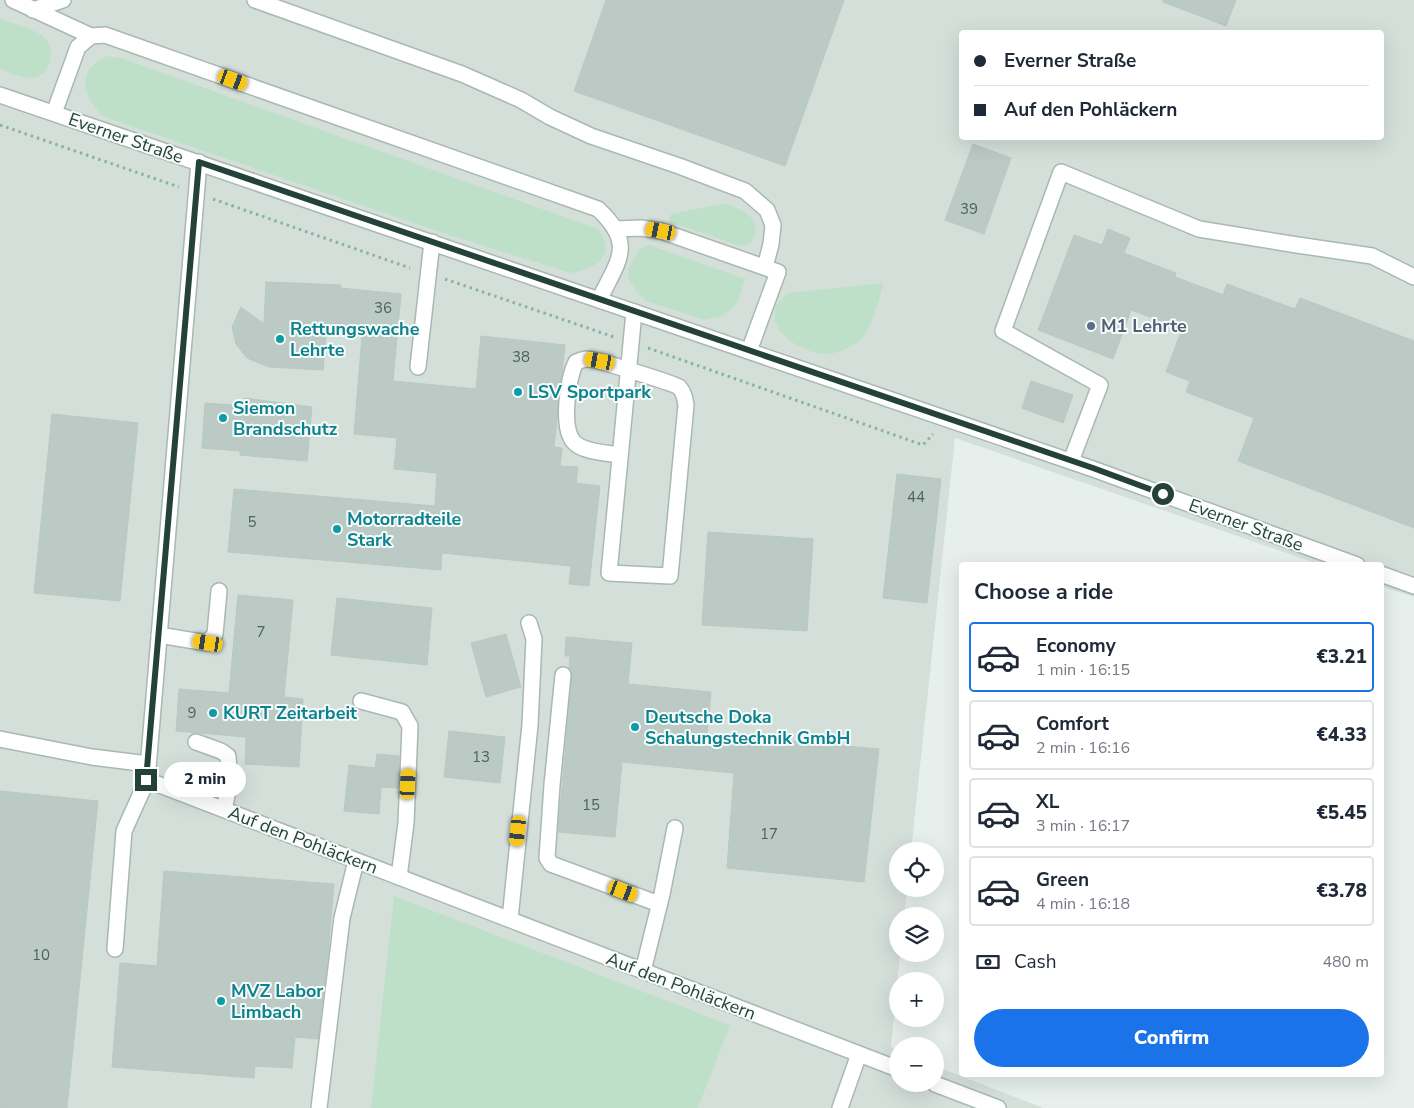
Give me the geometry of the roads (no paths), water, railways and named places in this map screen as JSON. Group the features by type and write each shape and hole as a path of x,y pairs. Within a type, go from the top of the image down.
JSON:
{"street":[{"path":"13,0 91,36 105,35 598,209 610,220 620,237 620,256 599,300"},
{"path":"33,10 63,0"},
{"path":"255,0 462,74 521,100 550,117 591,136 745,191 767,210 773,225 771,244 765,267"},
{"path":"54,114 78,47 91,36"},
{"name":"Everner Straße","path":"0,95 1070,461 1349,562"},
{"path":"115,949 124,832 146,780 148,764 199,162"},
{"path":"1070,461 1100,385 1003,331 1061,172 1199,229 1297,246 1372,256 1414,278"},
{"path":"616,230 641,228 661,231 778,272 749,351"},
{"path":"418,367 432,242"},
{"path":"620,456 587,450 573,442 567,428 571,372 576,362 587,358 600,361 628,371 667,382 679,387 684,395 686,405 670,576 609,573 628,371 634,312"},
{"path":"1384,575 1414,586"},
{"path":"159,635 208,643 215,634 219,590"},
{"path":"510,920 530,725 534,639 529,623"},
{"path":"563,675 547,858 551,864 659,904"},
{"path":"361,701 402,712 410,726 406,823 399,877"},
{"path":"0,739 92,757 148,764"},
{"path":"196,742 221,750 228,756 230,782 224,810"},
{"name":"Auf den Pohläckern","path":"146,780 889,1066"},
{"path":"643,971 675,828"},
{"path":"319,1108 342,918 356,860"},
{"path":"840,1108 859,1054"},
{"path":"944,1087 998,1108"}],"place":[{"name":"M1 Lehrte","path":"1091,326"},
{"name":"Rettungswache Lehrte","path":"280,339"},
{"name":"LSV Sportpark","path":"518,392"},
{"name":"Siemon Brandschutz","path":"223,418"},
{"name":"Motorradteile Stark","path":"337,529"},
{"name":"KURT Zeitarbeit","path":"213,713"},
{"name":"Deutsche Doka Schalungstechnik GmbH","path":"635,727"},
{"name":"MVZ Labor Limbach","path":"221,1001"}]}
